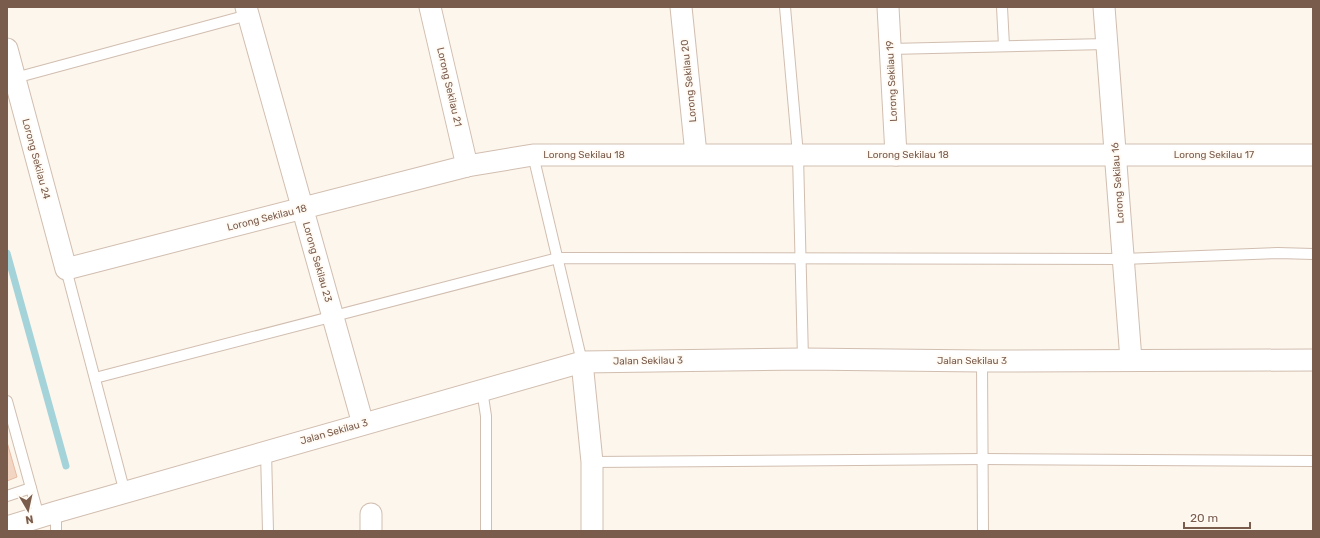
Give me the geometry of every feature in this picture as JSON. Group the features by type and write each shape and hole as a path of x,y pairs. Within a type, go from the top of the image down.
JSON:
{"street":[{"name":"Lorong Sekilau 21","path":"430,7 467,166"},
{"name":"Lorong Sekilau 20","path":"681,7 696,154"},
{"name":"Lorong Sekilau 19","path":"888,7 896,155"},
{"name":"Lorong Sekilau 16","path":"1104,7 1131,360"},
{"name":"Lorong Sekilau 23","path":"247,11 362,424"},
{"name":"Lorong Sekilau 24","path":"7,48 66,269"},
{"name":"Lorong Sekilau 18","path":"66,269 467,166 533,154 1116,155"},
{"name":"Lorong Sekilau 17","path":"1116,155 1313,155"},
{"name":"Jalan Sekilau 3","path":"7,527 50,520 125,493 582,362 803,359 982,361 1313,360"},
{"path":"582,362 592,462 592,531"}],"lane":[{"path":"785,7 798,155 803,359"},
{"path":"1002,7 1004,46"},
{"path":"15,78 247,11"},
{"path":"890,49 1107,44"},
{"path":"533,154 582,362"},
{"path":"94,378 558,258 1123,259 1278,253 1313,254"},
{"path":"66,269 125,493"},
{"path":"982,361 984,459 983,531"},
{"path":"482,390 486,416 486,531"},
{"path":"7,401 31,488 50,520"},
{"path":"266,452 268,531"},
{"path":"592,462 984,459 1313,461"},
{"path":"7,496 31,488"}],"building":[{"path":"7,442 17,477 7,481"}],"waterway":[{"path":"7,253 66,466"}]}
